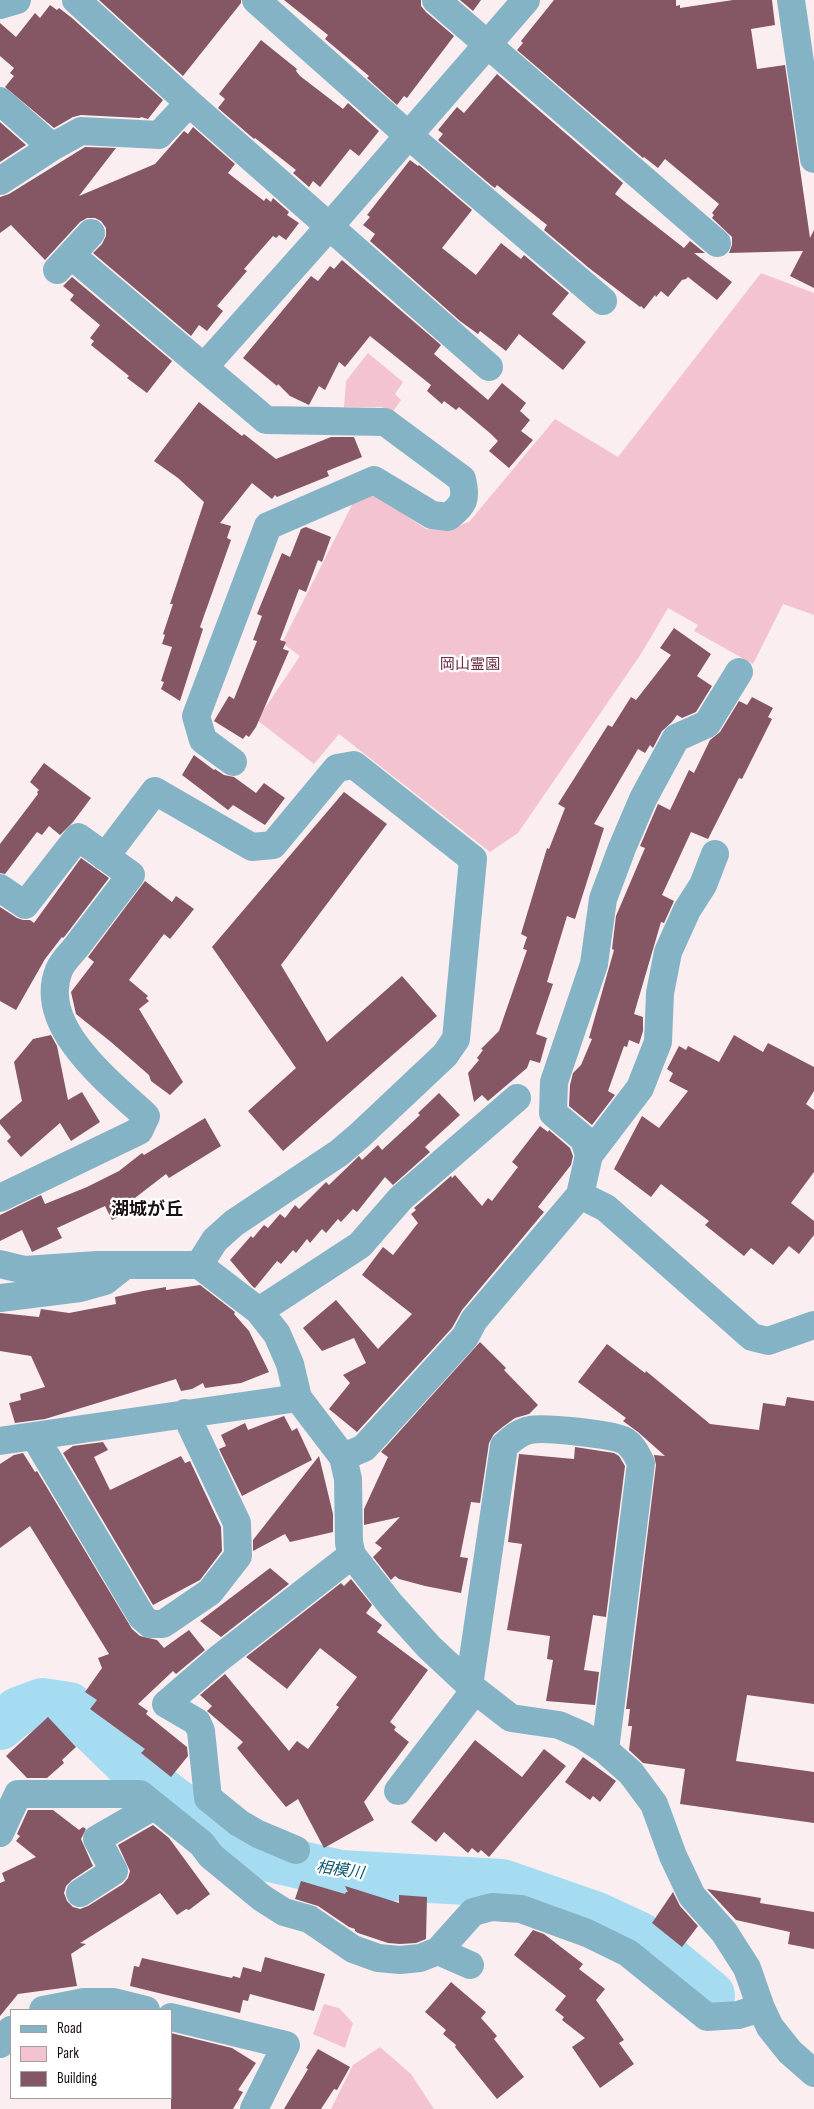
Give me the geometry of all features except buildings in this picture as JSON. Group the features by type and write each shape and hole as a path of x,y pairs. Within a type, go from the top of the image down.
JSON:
{"street":[{"path":"0,6 17,0"},
{"path":"76,0 189,103 489,367"},
{"path":"256,0 408,135 603,301"},
{"path":"436,0 716,243"},
{"path":"204,367 330,227 526,0"},
{"path":"791,0 814,159"},
{"path":"0,101 52,146"},
{"path":"0,182 52,146 81,131 159,134 189,103"},
{"path":"91,233 64,262 204,367 266,420 385,422 462,480 465,494 460,507 448,516 432,515 374,480 268,526 196,716 203,740 233,762"},
{"path":"739,672 707,724 676,738 643,799 622,848 603,899 594,964 554,1082 553,1113 584,1139 585,1177 606,1208 752,1337 768,1342 814,1325"},
{"path":"105,857 155,790 252,847 273,845 337,768 354,765 473,859 456,1039 445,1055 359,1136 339,1153 234,1223 215,1240 199,1265"},
{"path":"0,888 25,905 78,837 131,875 60,969 54,994 60,1018 74,1044 97,1070 146,1116 139,1131 0,1198"},
{"path":"343,1457 364,1448 458,1344 474,1320 585,1177 640,1088 658,1042 660,993 668,952 687,910 703,885 715,854"},
{"path":"585,1177 603,1160 661,1083"},
{"path":"259,1311 360,1245 401,1198 517,1098"},
{"path":"0,1264 25,1270 97,1265 199,1265 259,1311 278,1334 290,1364 298,1398 343,1457 348,1479 349,1543 352,1555 391,1605 429,1647 472,1688 511,1718 560,1725 582,1735 605,1750 632,1773 654,1804 673,1856 692,1896 724,1932 747,1968 770,2027 790,2052 814,2073"},
{"path":"0,1298 80,1288 106,1281 124,1266"},
{"path":"0,1440 35,1437 298,1398"},
{"path":"35,1437 142,1617 150,1624 163,1624 210,1592 238,1556 237,1523 185,1414"},
{"path":"398,1791 472,1688 504,1446 517,1434 530,1429 603,1434 626,1442 634,1449 641,1463 605,1750"},
{"path":"296,1850 258,1834 239,1823 208,1798 202,1731 197,1722 166,1704 217,1660 352,1555"},
{"path":"0,1833 18,1794 140,1794 202,1844 211,1856 262,1898 284,1912 309,1919 353,1949 378,1958 400,1960 420,1958 438,1951 473,1912 492,1907 521,1909 587,1933 628,1953 707,2017 738,2015 761,2008"},
{"path":"80,1893 114,1870 96,1839 154,1806"},
{"path":"438,1951 470,1965"},
{"path":"48,2009 84,2002 114,2002 142,2009"},
{"path":"172,2017 286,2045 254,2109"},
{"path":"0,2044 10,2031"}],"green space":[{"name":"岡山霊園","path":"761,273 814,293 814,615 783,604 753,664 694,631 698,625 668,608 641,654 518,833 490,852 339,734 314,764 257,720 300,656 282,643 354,501 374,494 426,529 447,530 469,522 555,419 618,457"},
{"path":"368,353 403,382 395,394 401,400 392,413 382,407 344,407 346,381"},
{"path":"324,2004 339,2008 353,2023 345,2048 313,2034"},
{"path":"380,2047 411,2074 434,2109 331,2109 353,2065"}],"waterway":[{"name":"相模川","path":"0,1726 18,1711 42,1702 69,1706 140,1775 240,1851 340,1874 502,1883 597,1916 640,1936 711,1995"}],"district":[{"name":"湖城が丘","path":"147,1210"}]}
